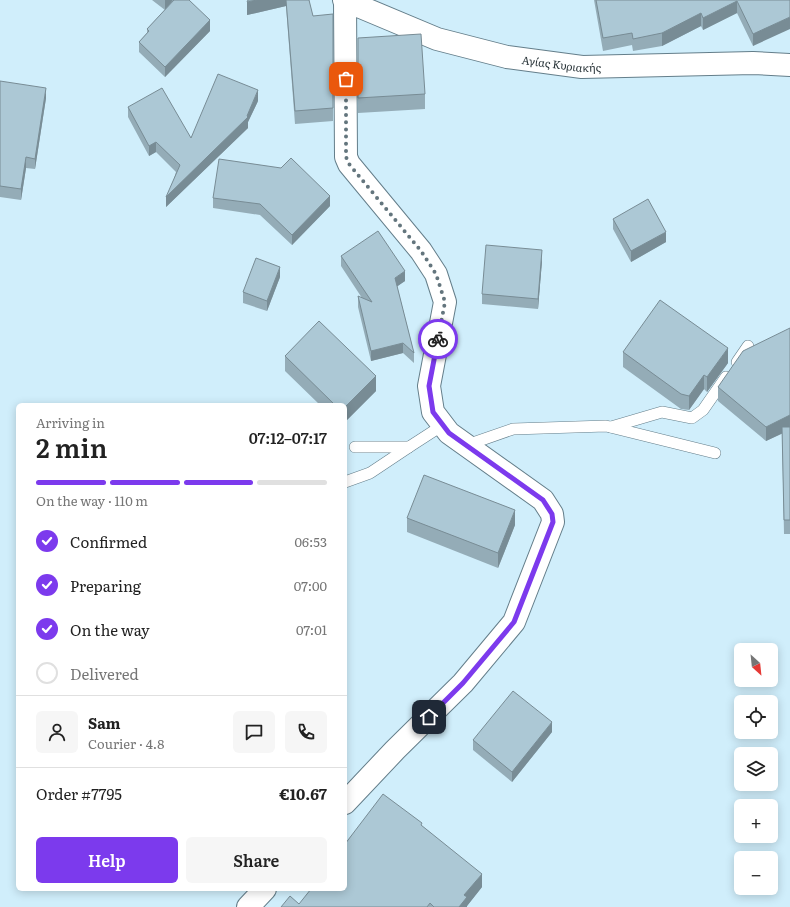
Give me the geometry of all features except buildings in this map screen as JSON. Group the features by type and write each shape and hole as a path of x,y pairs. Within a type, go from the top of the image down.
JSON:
{"street":[{"name":"Αγίας Κυριακής","path":"345,0 437,39 507,57 582,67 753,63 790,65"},
{"path":"345,0 346,157 349,164 358,176 421,251 436,274 445,302 429,386 433,412 449,433 543,500 552,514 553,522 514,622 463,683 395,750 347,801"},
{"path":"248,907 263,891"}],"lane":[{"path":"611,427 662,412 692,418 703,410 748,346"},
{"path":"347,481 370,473 443,425"},
{"path":"467,446 513,429 611,427 715,453"},
{"path":"355,447 409,448"}],"way so far":[{"path":"346,79 346,157 349,164 421,251 436,274 445,302 438,339"}],"route":[{"path":"429,717 463,683 514,622 553,522 552,514 543,500 449,433 433,412 429,386 438,339"}]}
